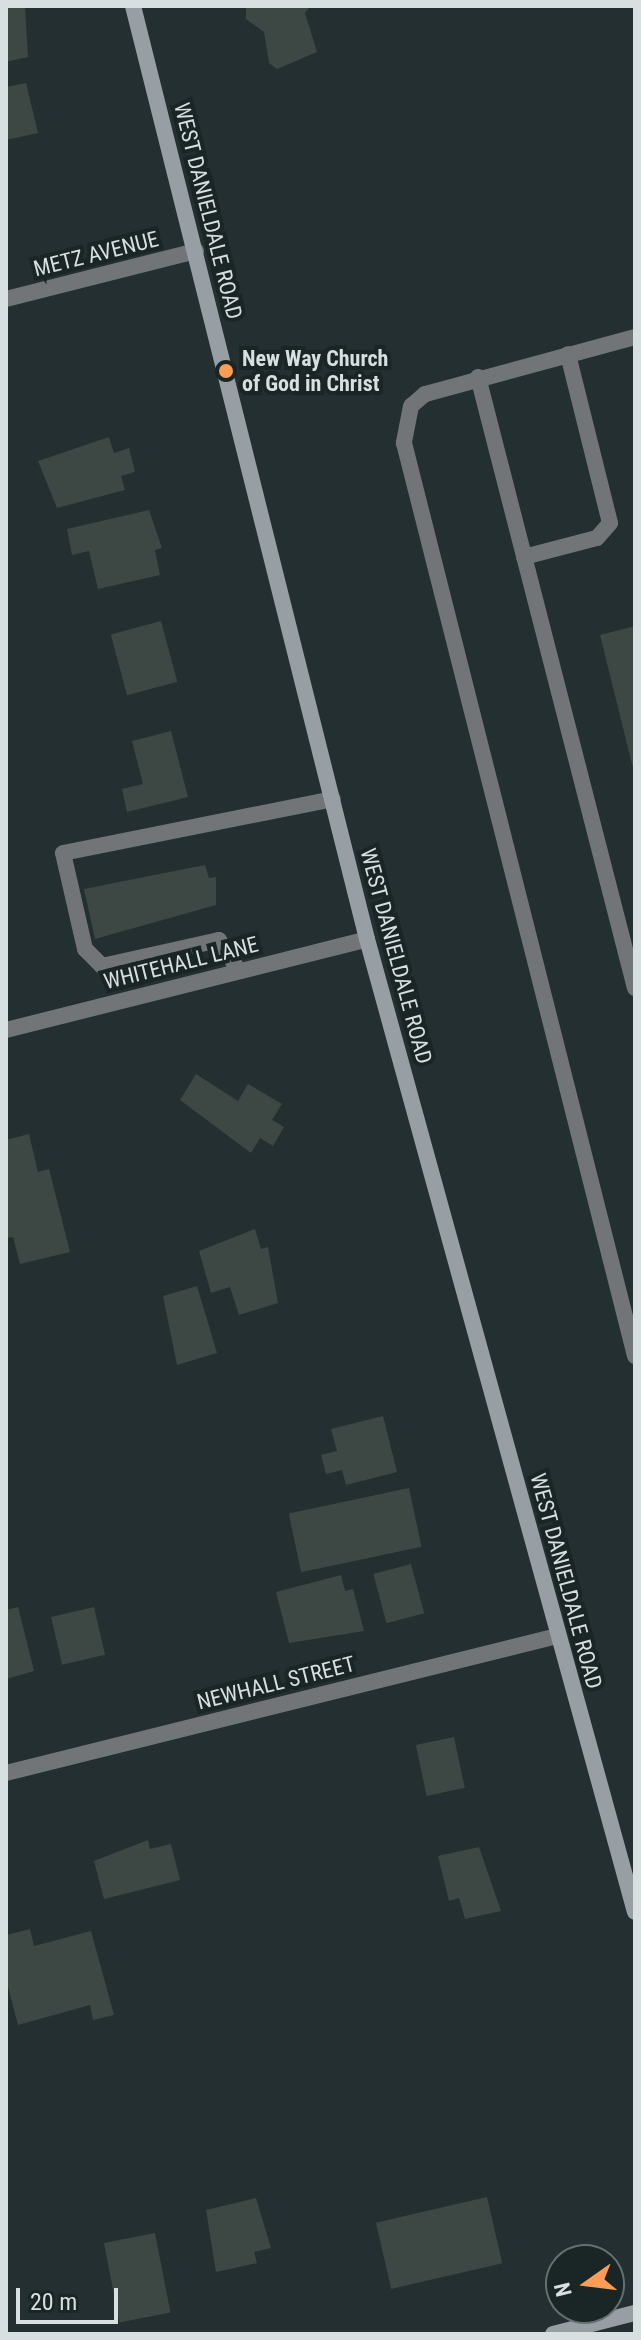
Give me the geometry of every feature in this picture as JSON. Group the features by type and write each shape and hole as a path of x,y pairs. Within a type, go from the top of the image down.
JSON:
{"street":[{"name":"WEST DANIELDALE ROAD","path":"133,6 367,939 635,1912"},
{"name":"METZ AVENUE","path":"6,299 196,251"},
{"path":"635,337 478,377 418,400 404,443 635,1356"},
{"path":"524,557 597,538 610,523 568,354"},
{"path":"478,377 635,988"},
{"path":"239,971 219,940 102,966 85,949 63,853 333,799"},
{"name":"WHITEHALL LANE","path":"6,1030 367,939"},
{"name":"NEWHALL STREET","path":"6,1773 557,1636"},
{"path":"553,2334 635,2313"}],"building":[{"path":"6,6 25,6 28,57 6,62"},
{"path":"246,6 311,6 305,13 317,52 277,69 269,63 264,32 246,19"},
{"path":"26,83 38,133 6,140 6,87"},
{"path":"109,437 114,453 129,448 135,472 121,476 125,490 57,508 38,461"},
{"path":"149,510 162,548 155,550 160,575 98,589 89,551 72,555 67,529"},
{"path":"161,621 177,682 127,695 111,634"},
{"path":"635,626 635,771 634,772 600,635"},
{"path":"171,731 188,797 127,812 122,789 143,784 132,741"},
{"path":"205,865 209,878 216,877 216,905 95,939 84,889"},
{"path":"196,1074 238,1101 248,1084 282,1104 272,1120 284,1127 273,1146 260,1138 251,1153 180,1100"},
{"path":"29,1134 38,1172 49,1169 70,1252 20,1264 13,1237 6,1238 6,1140"},
{"path":"255,1229 261,1249 268,1247 278,1303 239,1315 230,1287 211,1293 199,1251"},
{"path":"197,1286 217,1353 177,1365 163,1296"},
{"path":"383,1416 397,1472 346,1485 342,1470 326,1474 321,1455 337,1451 331,1429"},
{"path":"409,1488 421,1547 301,1572 289,1514"},
{"path":"411,1564 424,1613 387,1623 373,1574"},
{"path":"341,1575 345,1591 353,1589 364,1631 289,1643 276,1592"},
{"path":"18,1607 34,1671 6,1679 6,1610"},
{"path":"94,1607 105,1655 62,1665 51,1617"},
{"path":"454,1737 465,1788 427,1796 416,1745"},
{"path":"148,1840 150,1849 171,1844 180,1880 104,1899 94,1861"},
{"path":"479,1847 501,1911 465,1919 459,1898 449,1901 438,1856"},
{"path":"30,1929 34,1946 91,1931 114,2015 93,2020 90,2005 18,2025 6,1979 6,1935"},
{"path":"487,2197 502,2263 391,2289 376,2223"},
{"path":"256,2198 271,2248 254,2252 257,2263 216,2272 206,2210"},
{"path":"155,2233 170,2313 119,2322 104,2243"}],"place":[{"name":"New Way Church of God in Christ","path":"226,371"}]}
